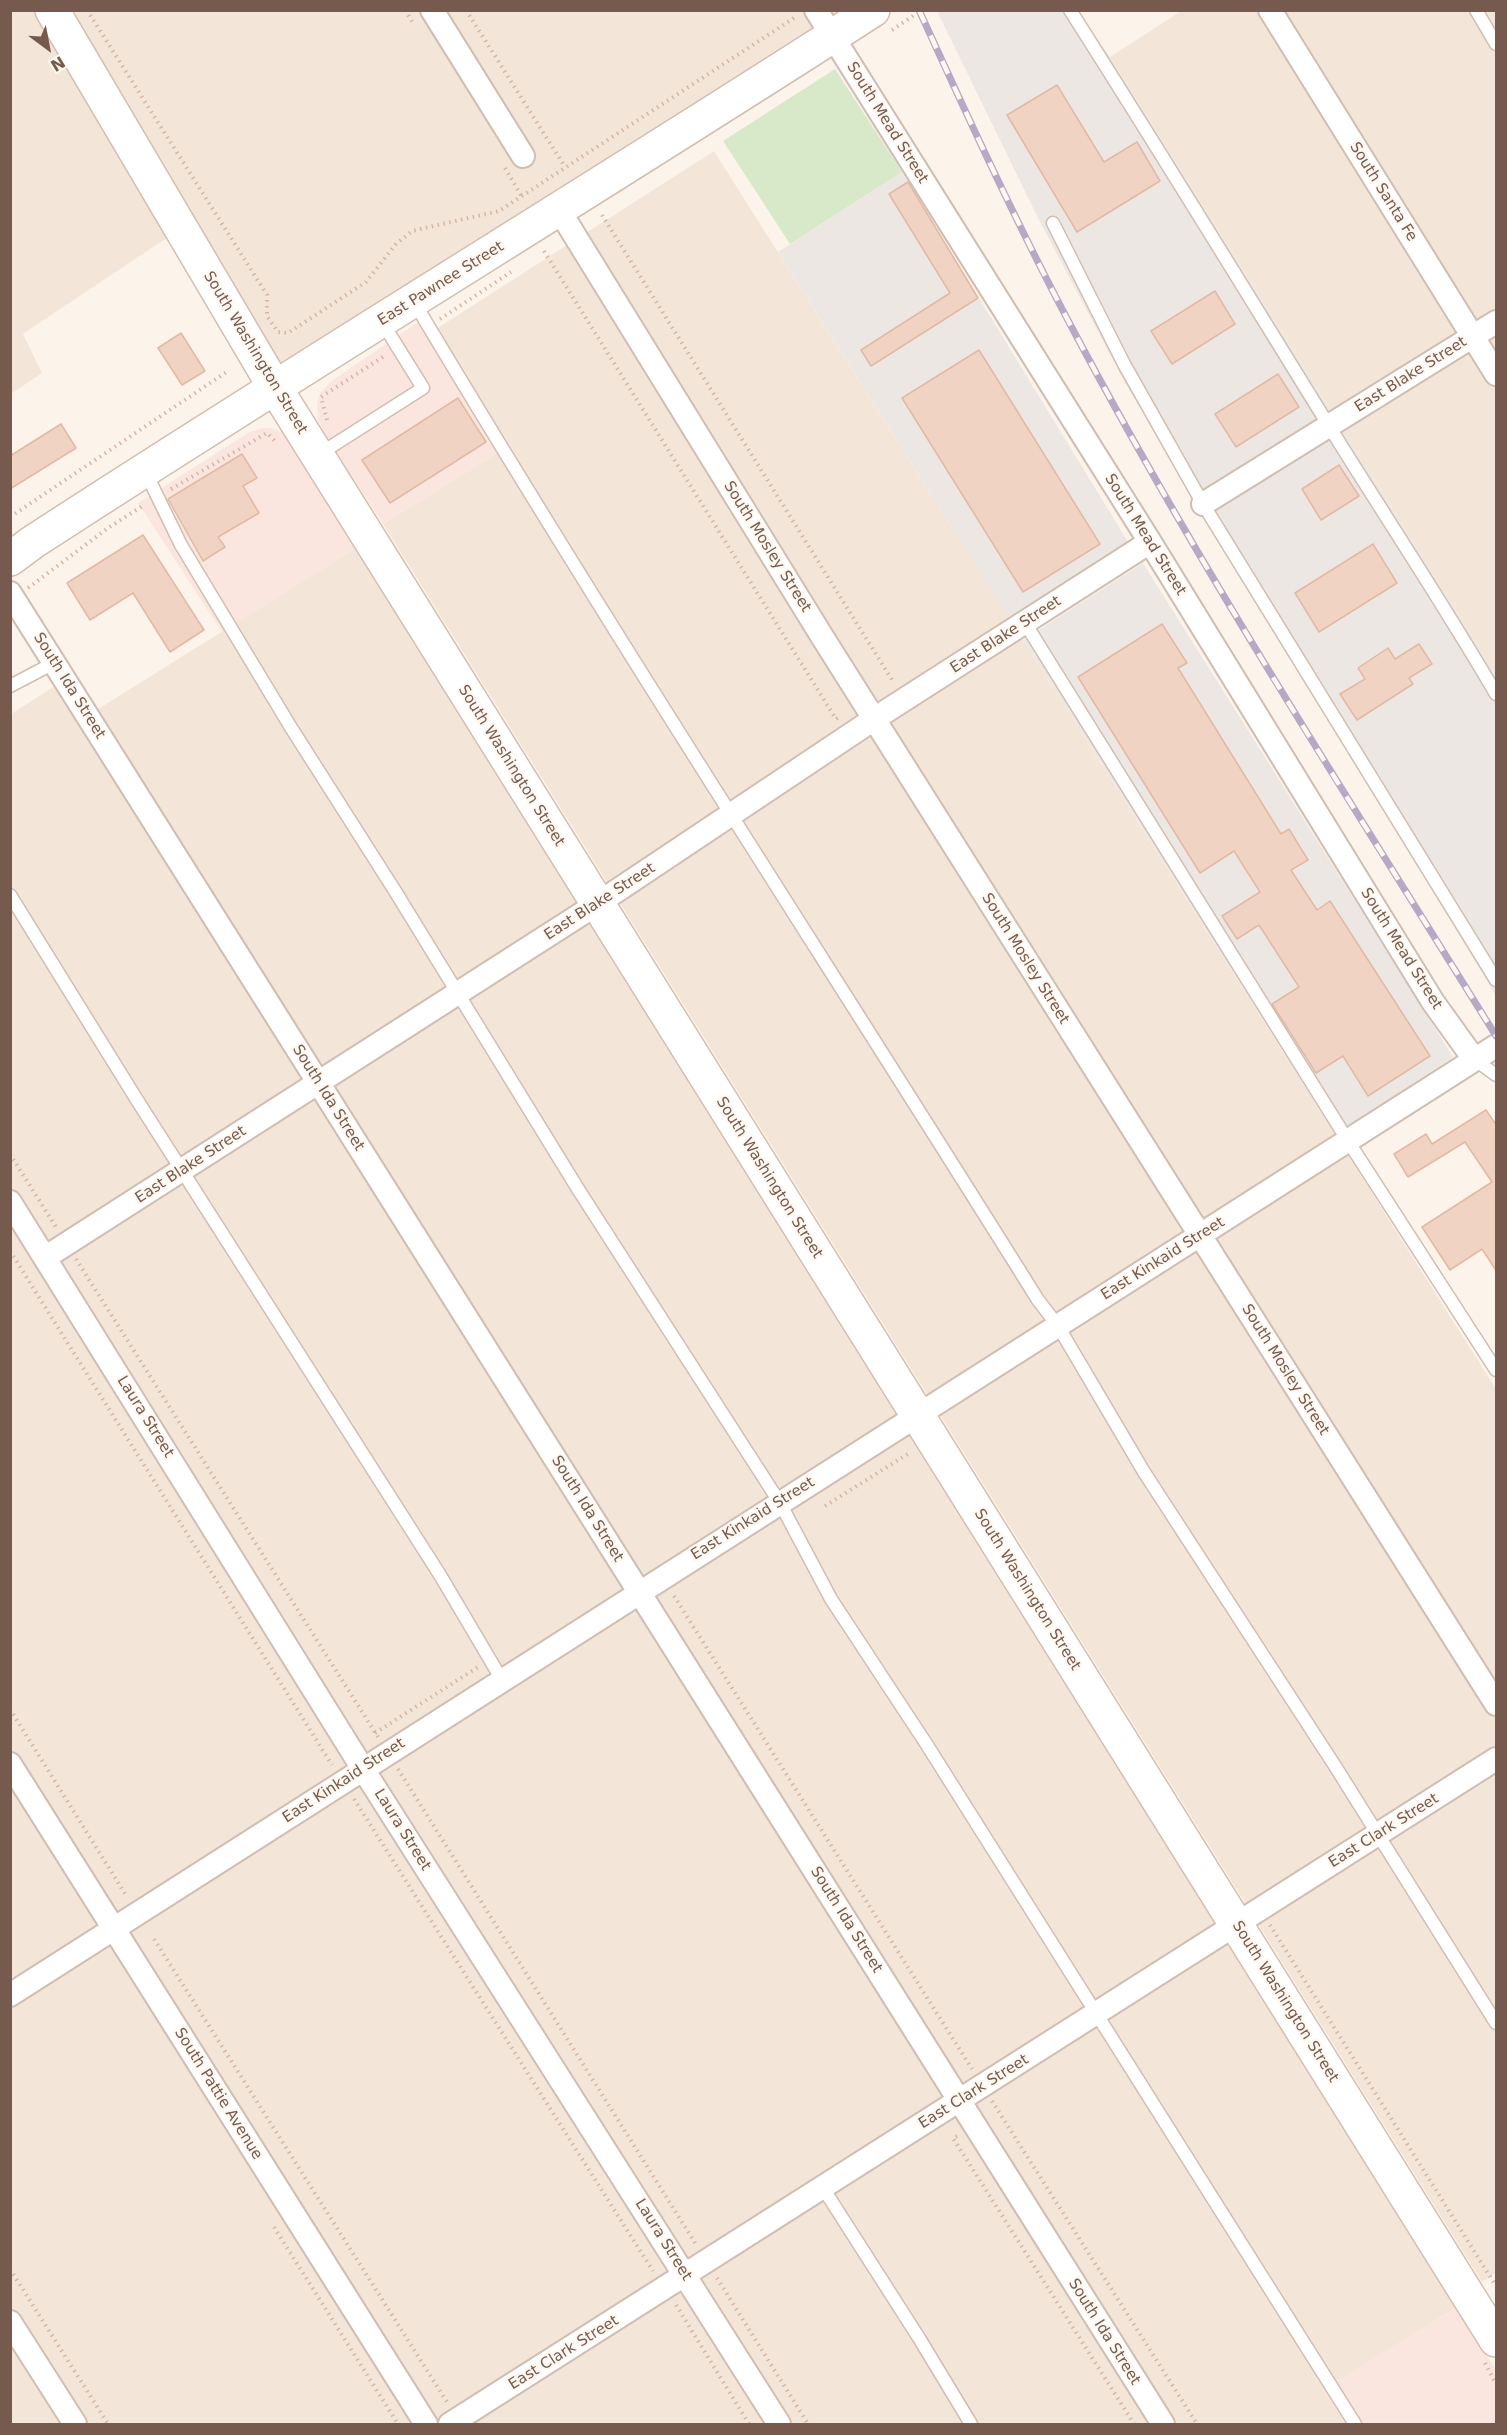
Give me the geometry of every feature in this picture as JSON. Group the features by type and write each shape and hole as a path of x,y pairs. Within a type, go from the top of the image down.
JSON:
{"street":[{"name":"South Washington Street","path":"52,10 317,456 1497,2340"},
{"path":"432,10 523,156"},
{"name":"East Pawnee Street","path":"10,559 151,484 274,386 414,302 559,210 825,23 873,10"},
{"name":"South Santa Fe","path":"1270,10 1497,374"},
{"name":"South Mead Street","path":"825,23 1150,542 1433,1002 1474,1059"},
{"name":"South Mosley Street","path":"559,210 874,719 1497,1704"},
{"name":"East Blake Street","path":"1203,504 1497,322"},
{"name":"East Blake Street","path":"46,1257 597,904 874,719 1150,542"},
{"name":"South Ida Street","path":"13,597 1163,2424"},
{"name":"East Kinkaid Street","path":"10,1995 1497,1046"},
{"name":"Laura Street","path":"10,1202 363,1768 779,2424"},
{"name":"East Clark Street","path":"454,2422 1497,1759"},
{"name":"South Pattie Avenue","path":"10,1764 426,2424"},
{"path":"10,2322 75,2424"}],"lane":[{"path":"1070,10 1497,694"},
{"path":"1476,10 1497,44"},
{"path":"1053,223 1124,364 1203,504 1497,980"},
{"path":"414,302 606,618 864,1021 1038,1300 1058,1326 1144,1472 1497,2023"},
{"path":"317,456 423,388 382,321"},
{"path":"151,484 181,545 290,726 579,1189 780,1503 831,1599 934,1755 1095,2015 1204,2183 1354,2424"},
{"path":"1025,623 1348,1141 1497,1370"},
{"path":"10,686 54,663"},
{"path":"10,895 137,1100 440,1575 502,1680"},
{"path":"1474,1059 1497,1075"},
{"path":"823,2188 920,2338 971,2424"}],"path":[{"path":"87,10 267,295 267,316 278,333 288,333 366,282 396,244 412,231 499,211 806,10"},
{"path":"466,10 565,167"},
{"path":"10,517 228,371"},
{"path":"13,597 99,535 151,484 267,433 280,446"},
{"path":"10,1154 808,2424"},
{"path":"10,1251 749,2424"},
{"path":"672,1593 1197,2424"},
{"path":"375,1733 490,1660"},
{"path":"154,1939 454,2422"},
{"path":"10,2269 108,2424"}],"shaded area":[{"path":"11,11 860,11 274,386 167,238 23,334 42,373 11,394"},
{"path":"937,11 1078,11 1110,57 1496,674 1496,996 1125,383 1038,218"},
{"path":"1181,11 1496,11 1496,674 1110,57"},
{"path":"714,151 1496,1389 1496,2273 1482,2282 383,524 508,446 436,329"},
{"path":"902,172 1128,542 1009,618 778,252"},
{"path":"427,316 508,446 383,524 325,435 318,419 317,404 320,393 330,382"},
{"path":"262,428 272,428 283,433 293,444 357,547 222,632 138,503 248,433"},
{"path":"357,547 1457,2307 1324,2390 1345,2424 11,2424 11,714 55,686 79,721"},
{"path":"1143,563 1453,1057 1336,1135 1023,640"},
{"path":"1457,2307 1496,2370 1496,2424 1345,2424 1323,2390"}],"green space":[{"path":"835,69 902,172 790,244 723,141"}],"building":[{"path":"1057,85 1104,162 1137,142 1160,181 1077,232 1007,115"},
{"path":"908,182 978,298 871,366 861,350 950,293 889,194"},
{"path":"1215,291 1235,324 1172,364 1151,331"},
{"path":"181,333 205,371 182,385 158,348"},
{"path":"979,350 1100,544 1023,592 902,398"},
{"path":"1278,374 1299,407 1236,447 1215,414"},
{"path":"458,398 486,442 390,503 362,460"},
{"path":"61,424 76,448 10,489 10,456"},
{"path":"242,454 257,478 243,486 259,513 218,537 225,547 203,561 168,499"},
{"path":"1339,465 1359,496 1321,520 1302,489"},
{"path":"143,535 204,630 170,652 133,593 90,620 67,583"},
{"path":"1373,544 1397,583 1319,632 1295,593"},
{"path":"1162,624 1187,663 1178,668 1281,834 1289,829 1308,860 1291,870 1317,910 1330,901 1430,1056 1368,1096 1343,1056 1316,1073 1272,1004 1299,987 1259,925 1237,939 1222,916 1260,892 1234,851 1200,873 1078,677"},
{"path":"1419,644 1432,664 1409,678 1413,684 1357,720 1340,694 1365,679 1358,668 1388,648 1395,659"},
{"path":"1486,1110 1497,1126 1497,1272 1482,1249 1450,1270 1422,1227 1492,1182 1465,1142 1408,1177 1394,1154 1426,1134 1432,1144"}],"railway":[{"path":"919,10 1037,259 1128,430 1229,605 1496,1036"}]}
